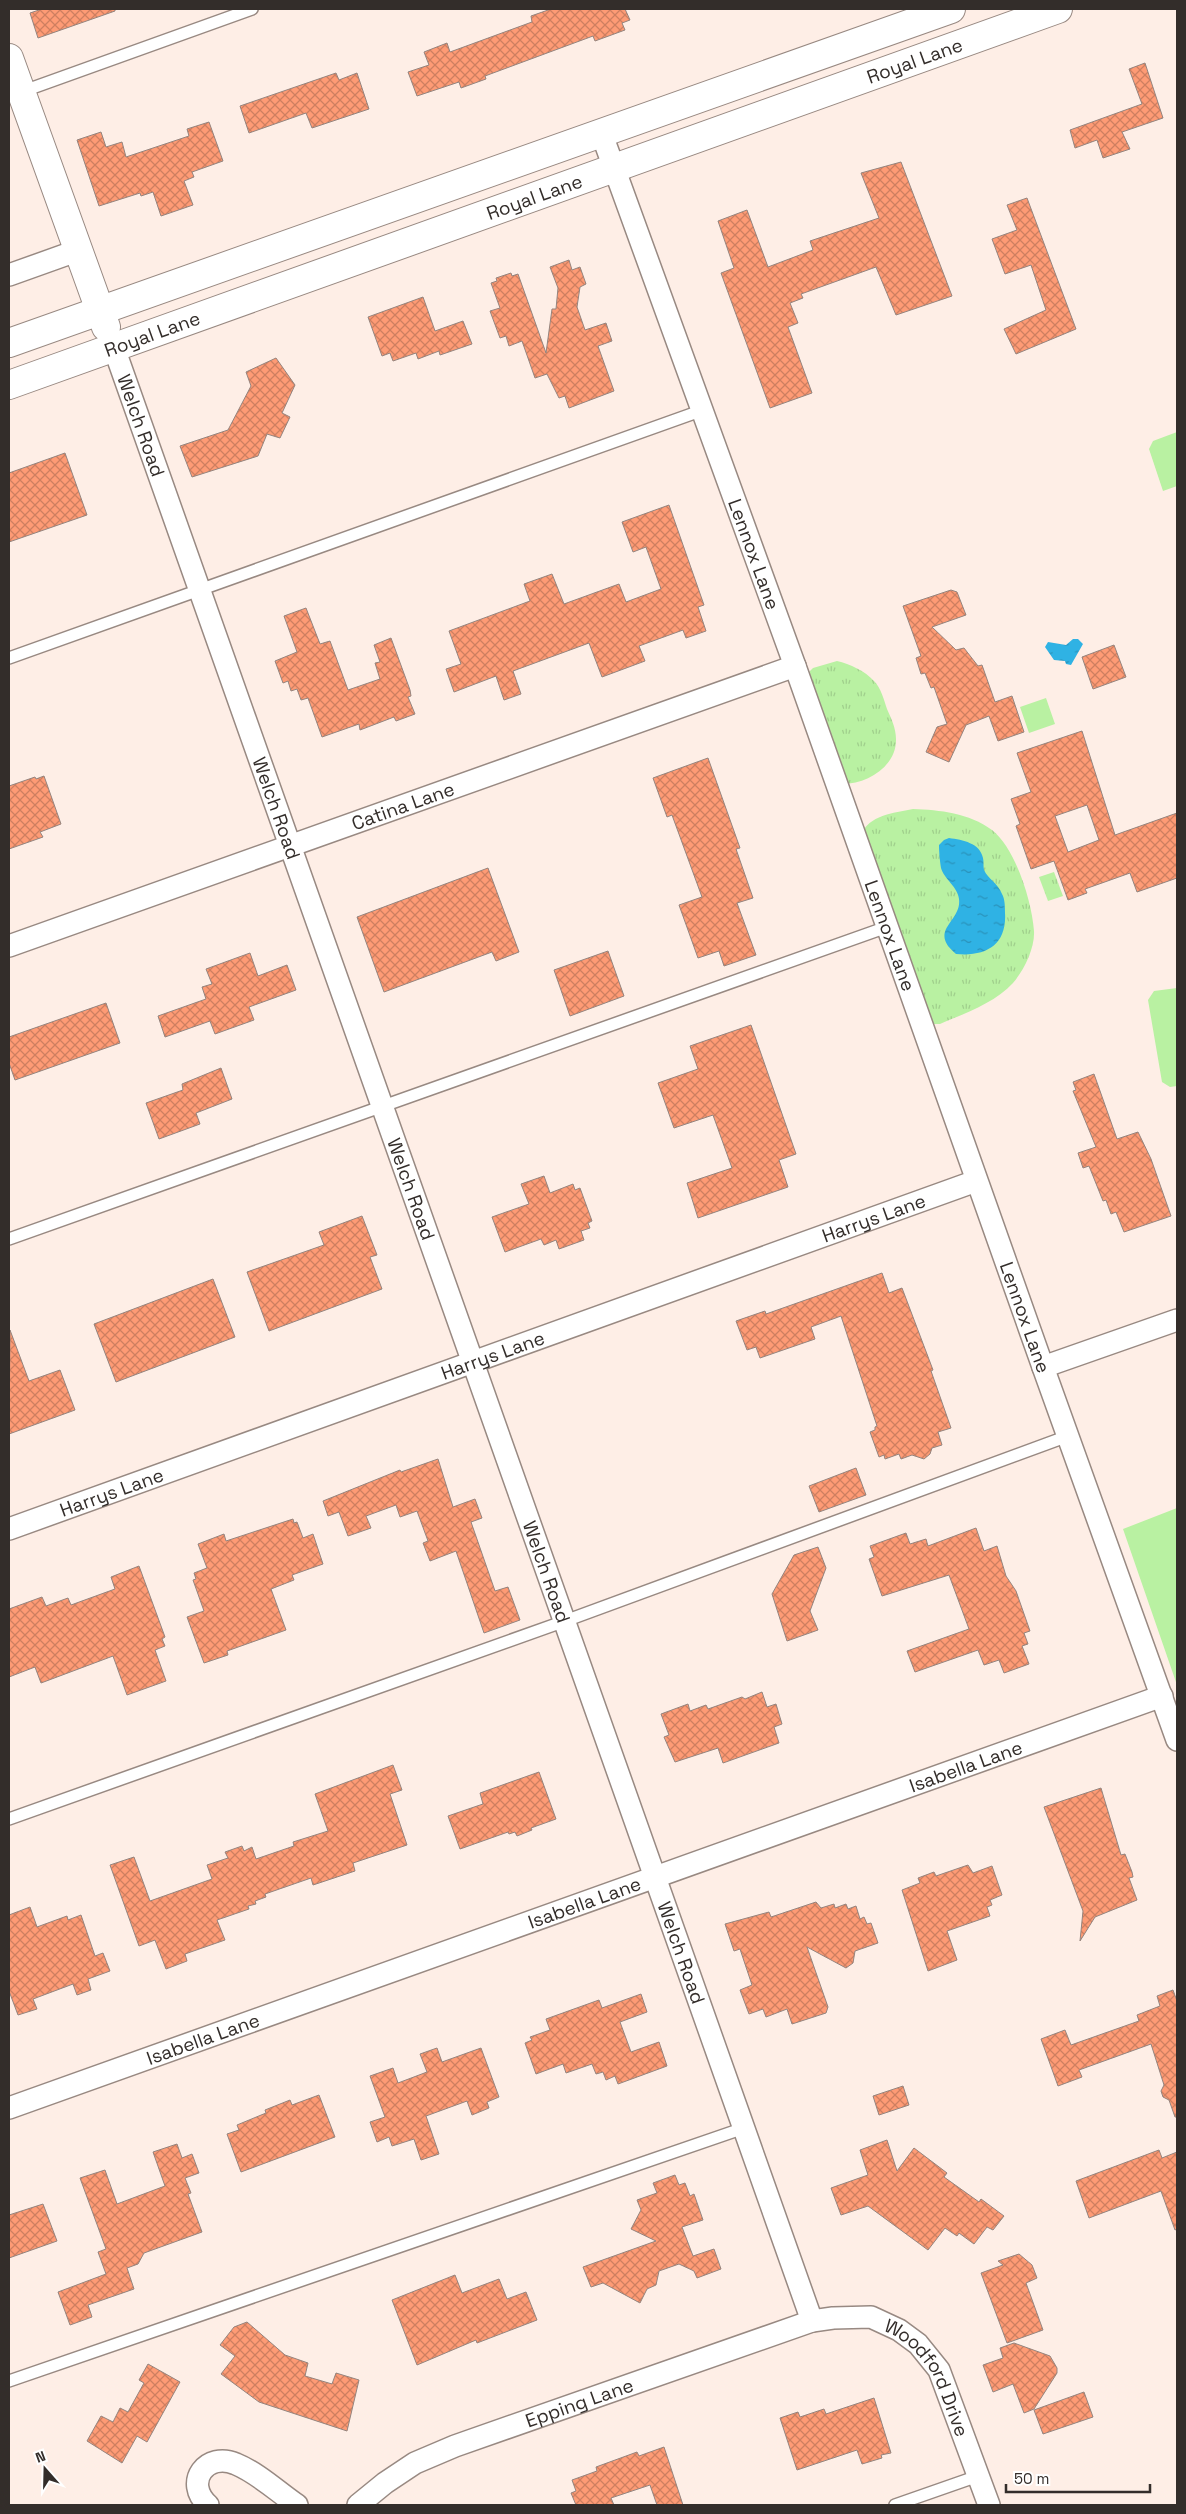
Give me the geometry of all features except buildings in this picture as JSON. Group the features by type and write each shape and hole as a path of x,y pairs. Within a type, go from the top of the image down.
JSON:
{"main road":[{"name":"Royal Lane","path":"9,385 1058,9"},
{"name":"Royal Lane","path":"9,343 941,12"},
{"path":"941,12 944,50"},
{"name":"Welch Road","path":"13,76 114,348"}],"street":[{"name":"Lennox Lane","path":"601,132 795,666 1042,1367 1177,1740"},
{"path":"9,275 79,250"},
{"name":"Welch Road","path":"114,348 812,2322"},
{"name":"Catina Lane","path":"9,946 795,666"},
{"name":"Harrys Lane","path":"9,1529 976,1180"},
{"path":"1042,1367 1177,1320"},
{"name":"Isabella Lane","path":"9,2108 1162,1696"},
{"name":"Woodford Drive","path":"812,2322 832,2318 871,2317 899,2330 918,2344 939,2370 989,2505"},
{"name":"Epping Lane","path":"358,2505 385,2483 416,2463 455,2446 812,2322"},
{"path":"208,2505 199,2496 196,2487 198,2478 203,2470 212,2462 225,2460 237,2464 297,2505"}],"lane":[{"path":"13,76 252,9"},
{"path":"9,658 703,410"},
{"path":"9,1239 887,927"},
{"path":"9,1819 565,1621 1068,1436"},
{"path":"9,2381 744,2128"},
{"path":"895,2505 978,2476"}],"green space":[{"path":"1177,432 1177,486 1163,491 1149,449 1153,441"},
{"path":"837,661 862,671 876,684 882,694 893,723 896,739 892,757 879,772 862,781 843,784 805,676 813,668"},
{"path":"1046,698 1055,724 1029,733 1020,707"},
{"path":"913,809 934,810 964,816 992,830 1001,839 1015,863 1026,891 1033,919 1034,938 1031,951 1025,965 1013,983 988,1002 940,1024 933,1024 910,976 861,835 870,823 882,816"},
{"path":"1054,872 1063,896 1048,901 1039,877"},
{"path":"1177,988 1177,1086 1170,1087 1162,1082 1148,1000 1154,991"},
{"path":"1177,1508 1177,1685 1123,1529"}],"water":[{"path":"1073,639 1078,639 1083,644 1071,665 1066,664 1065,661 1054,660 1045,647 1048,642 1066,645"},
{"path":"949,838 965,841 978,849 983,858 984,870 998,887 1004,898 1005,924 1002,933 998,941 985,951 956,954 948,946 945,939 945,932 959,907 958,895 941,868 939,845"}]}
